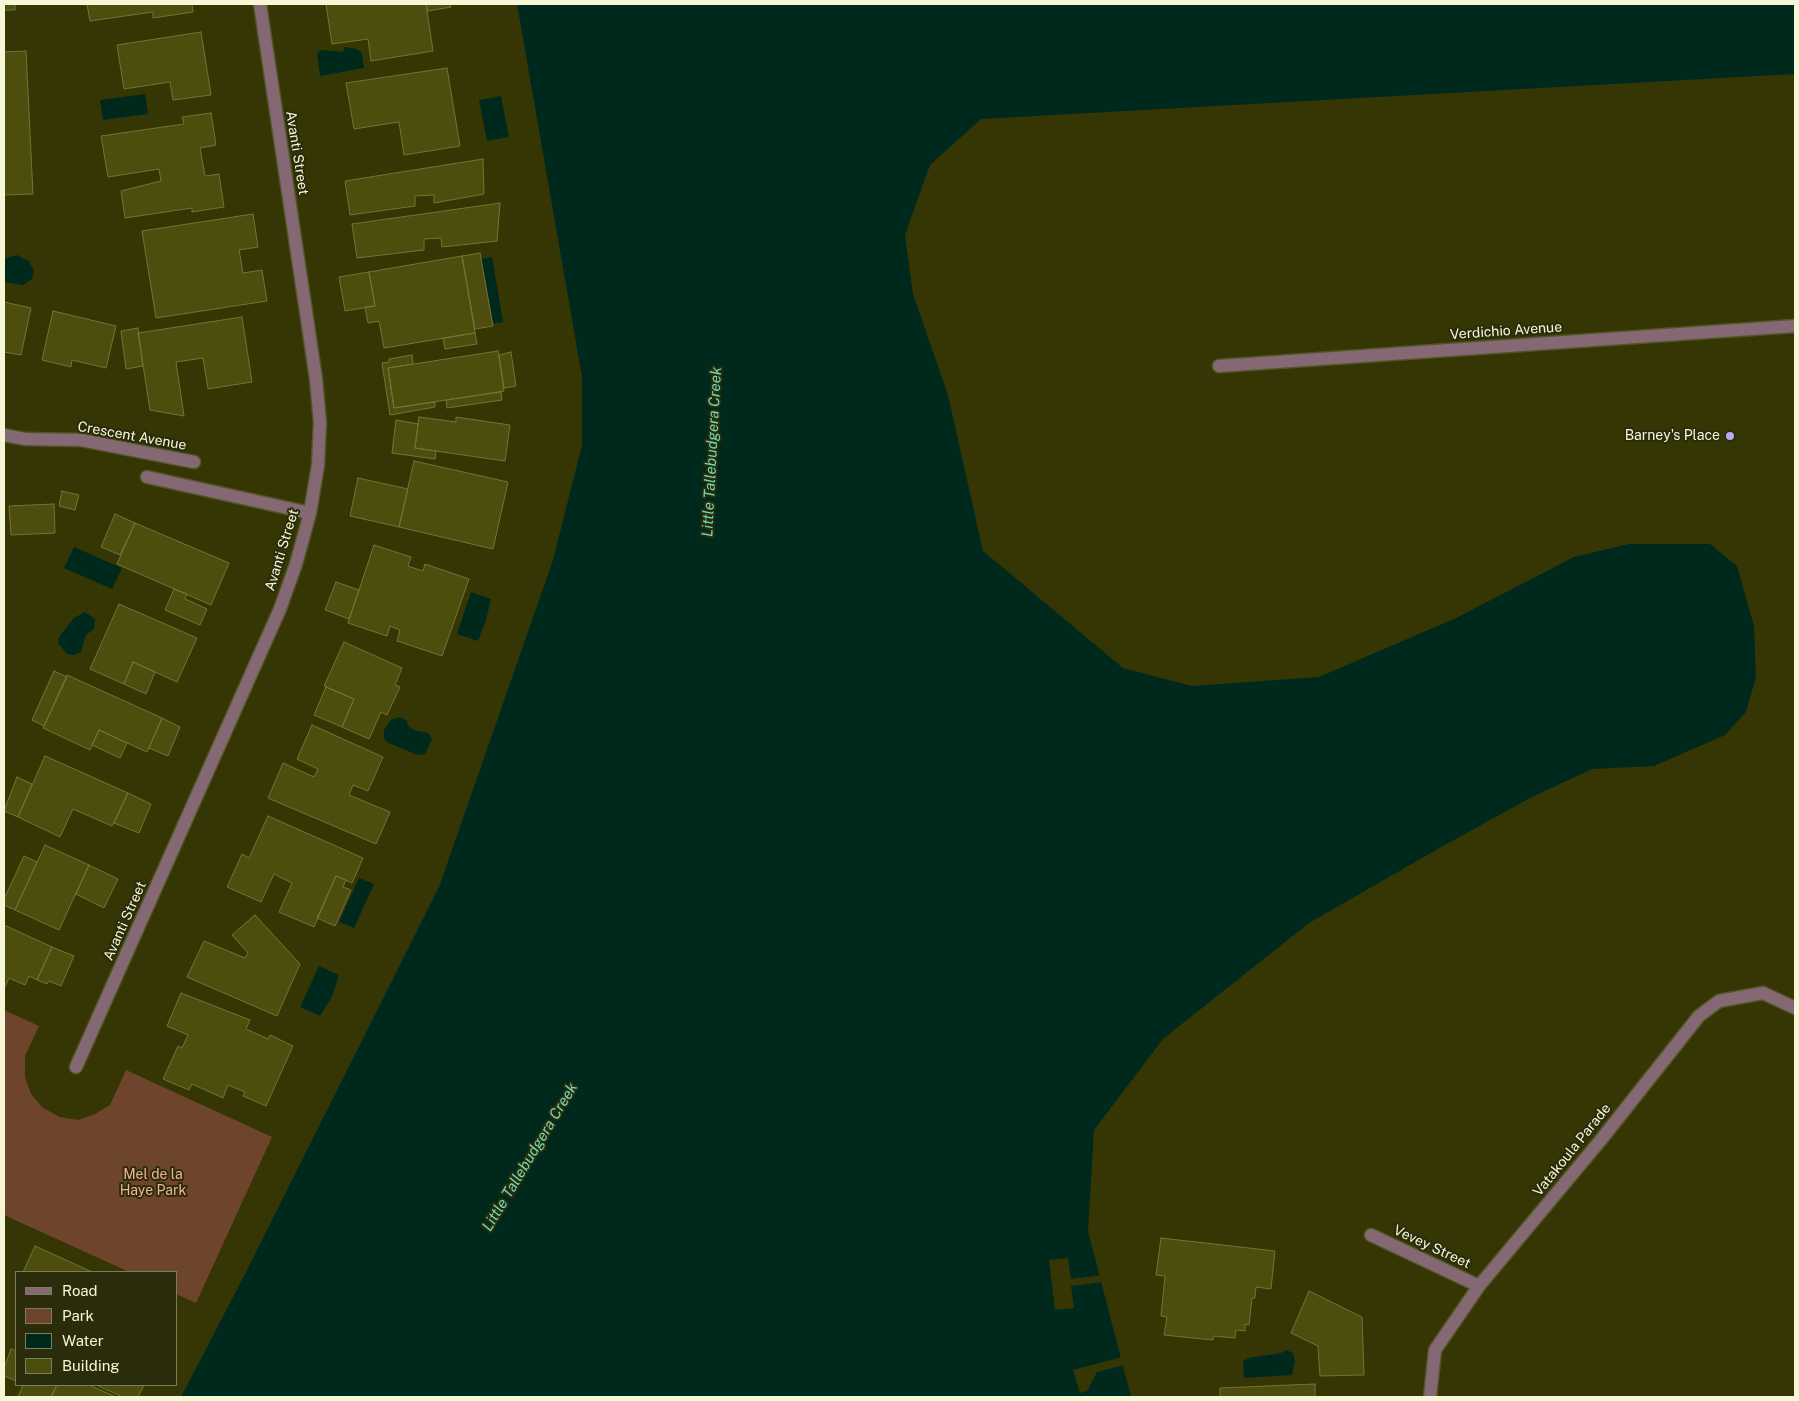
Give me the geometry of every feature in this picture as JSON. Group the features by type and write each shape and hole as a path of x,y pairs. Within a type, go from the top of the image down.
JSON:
{"street":[{"name":"Avanti Street","path":"76,1067 280,609 296,564 310,512 318,465 320,424 316,379 260,4"},
{"name":"Verdichio Avenue","path":"1219,366 1795,326"},
{"name":"Crescent Avenue","path":"4,435 25,439 81,440 194,462"},
{"path":"147,476 310,512"},
{"name":"Vatakoula Parade","path":"1430,1397 1435,1350 1479,1286 1600,1141 1699,1016 1719,1001 1763,993 1795,1008"},
{"name":"Vevey Street","path":"1371,1235 1479,1286"}],"green space":[{"name":"Mel de la Haye Park","path":"4,1010 39,1026 25,1056 25,1077 31,1094 43,1108 60,1117 78,1120 95,1114 110,1105 126,1070 272,1137 196,1303 178,1295 178,1271 127,1271 4,1215"}],"water":[{"name":"Little Tallebudgera Creek","path":"517,4 1795,4 1795,74 981,119 930,165 905,235 913,294 948,395 983,551 1123,668 1192,686 1319,677 1456,618 1574,557 1629,544 1710,544 1737,566 1754,626 1756,677 1746,712 1725,735 1654,766 1592,769 1530,798 1309,923 1163,1039 1094,1130 1088,1231 1131,1397 181,1397 243,1278 439,887 553,560 582,445 582,377"},
{"path":"344,47 357,49 362,53 364,68 320,76 317,53 321,50 343,52"},
{"path":"145,94 148,114 103,120 100,100"},
{"path":"501,96 509,137 487,141 479,100"},
{"path":"17,255 29,261 34,271 32,279 23,285 4,282 4,259"},
{"path":"492,257 503,322 488,324 476,260"},
{"path":"74,547 122,568 112,589 64,568"},
{"path":"471,592 491,599 478,641 457,634"},
{"path":"85,612 95,619 94,629 86,635 81,652 73,655 67,654 58,643 59,637 74,618"},
{"path":"400,717 406,720 409,727 428,733 432,739 425,754 417,755 387,742 384,738 384,730 391,720"},
{"path":"359,878 374,884 354,928 339,922"},
{"path":"319,966 339,975 332,997 320,1016 300,1007"},
{"path":"1286,1350 1293,1353 1295,1361 1292,1375 1244,1378 1243,1361 1249,1358 1281,1353"}],"pier":[{"path":"1068,1258 1071,1279 1102,1275 1103,1282 1071,1286 1074,1308 1055,1310 1049,1260"},
{"path":"1122,1357 1124,1365 1097,1372 1087,1391 1080,1393 1073,1370"}],"building":[{"path":"4,4 15,4 15,10 4,10"},
{"path":"87,4 192,4 193,12 153,18 153,12 90,21"},
{"path":"326,4 426,4 433,51 371,61 368,39 332,44"},
{"path":"426,4 450,4 451,7 428,11"},
{"path":"201,32 211,95 173,100 170,82 124,89 117,45"},
{"path":"26,51 33,194 4,195 4,52"},
{"path":"447,68 460,146 404,155 399,122 354,129 346,83"},
{"path":"211,113 216,145 200,148 205,176 219,174 224,207 192,212 192,208 125,218 121,191 161,181 159,169 108,177 101,136 184,124 182,117"},
{"path":"483,159 484,194 434,203 434,195 415,196 415,206 350,215 345,181"},
{"path":"500,203 497,241 442,247 441,238 424,239 424,250 357,258 352,224"},
{"path":"253,214 258,247 239,250 243,273 262,270 267,301 156,318 142,231"},
{"path":"480,253 493,326 475,329 462,256"},
{"path":"462,256 475,333 384,348 379,321 368,323 365,307 375,306 369,272"},
{"path":"369,272 375,306 345,311 339,277"},
{"path":"4,302 31,308 21,355 4,352"},
{"path":"53,311 116,326 106,368 72,360 71,367 42,360"},
{"path":"242,317 252,382 208,389 203,358 176,362 184,416 150,410 138,333"},
{"path":"138,328 143,366 126,369 121,331"},
{"path":"475,333 477,344 445,349 443,338"},
{"path":"498,351 504,391 394,408 388,368"},
{"path":"511,352 516,386 504,388 499,355"},
{"path":"412,355 413,364 388,368 394,408 435,402 435,407 390,415 382,363 389,362 389,359"},
{"path":"501,392 502,400 447,408 446,400"},
{"path":"419,417 456,422 456,417 510,425 505,461 415,448"},
{"path":"396,420 418,424 415,448 436,451 435,459 392,453"},
{"path":"414,461 508,482 493,549 399,527"},
{"path":"358,478 408,489 399,527 350,516"},
{"path":"62,491 79,495 75,510 59,506"},
{"path":"54,504 55,533 11,535 9,506"},
{"path":"115,514 135,523 120,555 101,547"},
{"path":"135,523 229,563 211,605 117,564"},
{"path":"374,545 411,557 408,566 423,571 425,564 469,579 442,656 397,641 400,630 390,626 387,636 348,623"},
{"path":"336,582 359,590 349,619 325,610"},
{"path":"174,589 187,594 185,599 207,609 200,625 165,610"},
{"path":"119,604 197,638 177,682 133,662 124,684 90,669"},
{"path":"344,642 402,668 395,685 400,687 387,715 381,712 369,739 342,727 354,699 324,686"},
{"path":"133,662 155,672 146,694 124,684"},
{"path":"54,671 67,677 44,726 32,720"},
{"path":"67,675 162,718 147,752 99,730 90,750 43,728"},
{"path":"326,687 354,699 342,727 314,715"},
{"path":"162,718 180,727 168,756 149,748"},
{"path":"312,725 383,757 368,791 353,785 349,795 390,812 376,844 268,798 283,763 314,777 318,769 297,759"},
{"path":"99,730 127,743 120,758 92,745"},
{"path":"45,756 128,793 112,826 73,809 60,837 18,817"},
{"path":"17,777 32,784 18,817 4,811"},
{"path":"128,793 151,804 139,833 114,823"},
{"path":"268,816 363,858 352,883 336,876 314,927 279,912 292,883 274,874 261,902 227,887 242,854 249,858"},
{"path":"45,845 89,865 59,930 15,910"},
{"path":"24,856 37,862 15,910 4,905 4,899"},
{"path":"89,865 118,879 104,908 76,894"},
{"path":"336,876 346,880 343,887 351,890 335,926 317,918"},
{"path":"255,915 300,964 277,1016 187,977 204,941 245,958 248,953 232,935"},
{"path":"4,925 52,947 37,980 29,976 25,985 9,978 4,989"},
{"path":"52,947 74,956 61,986 49,981 47,984 37,980"},
{"path":"181,993 250,1020 246,1029 268,1039 270,1035 293,1046 266,1106 243,1096 245,1092 228,1085 223,1098 192,1084 189,1090 163,1079 178,1046 182,1048 188,1035 167,1026"},
{"path":"1161,1238 1275,1251 1271,1289 1256,1287 1255,1298 1252,1298 1249,1325 1245,1324 1245,1331 1236,1330 1235,1338 1214,1336 1213,1340 1164,1335 1167,1317 1161,1316 1165,1276 1156,1275"},
{"path":"35,1246 90,1271 23,1271"},
{"path":"1309,1291 1362,1317 1364,1375 1320,1376 1318,1346 1291,1333"},
{"path":"11,1349 15,1351 15,1381 4,1376 4,1368"},
{"path":"1315,1384 1315,1397 1220,1397 1220,1388"},
{"path":"23,1386 56,1386 51,1397 18,1397"},
{"path":"56,1386 91,1386 116,1397 51,1397"},
{"path":"98,1386 144,1386 138,1397 123,1397"}],"place":[{"name":"Barney's Place","path":"1730,436"}]}
